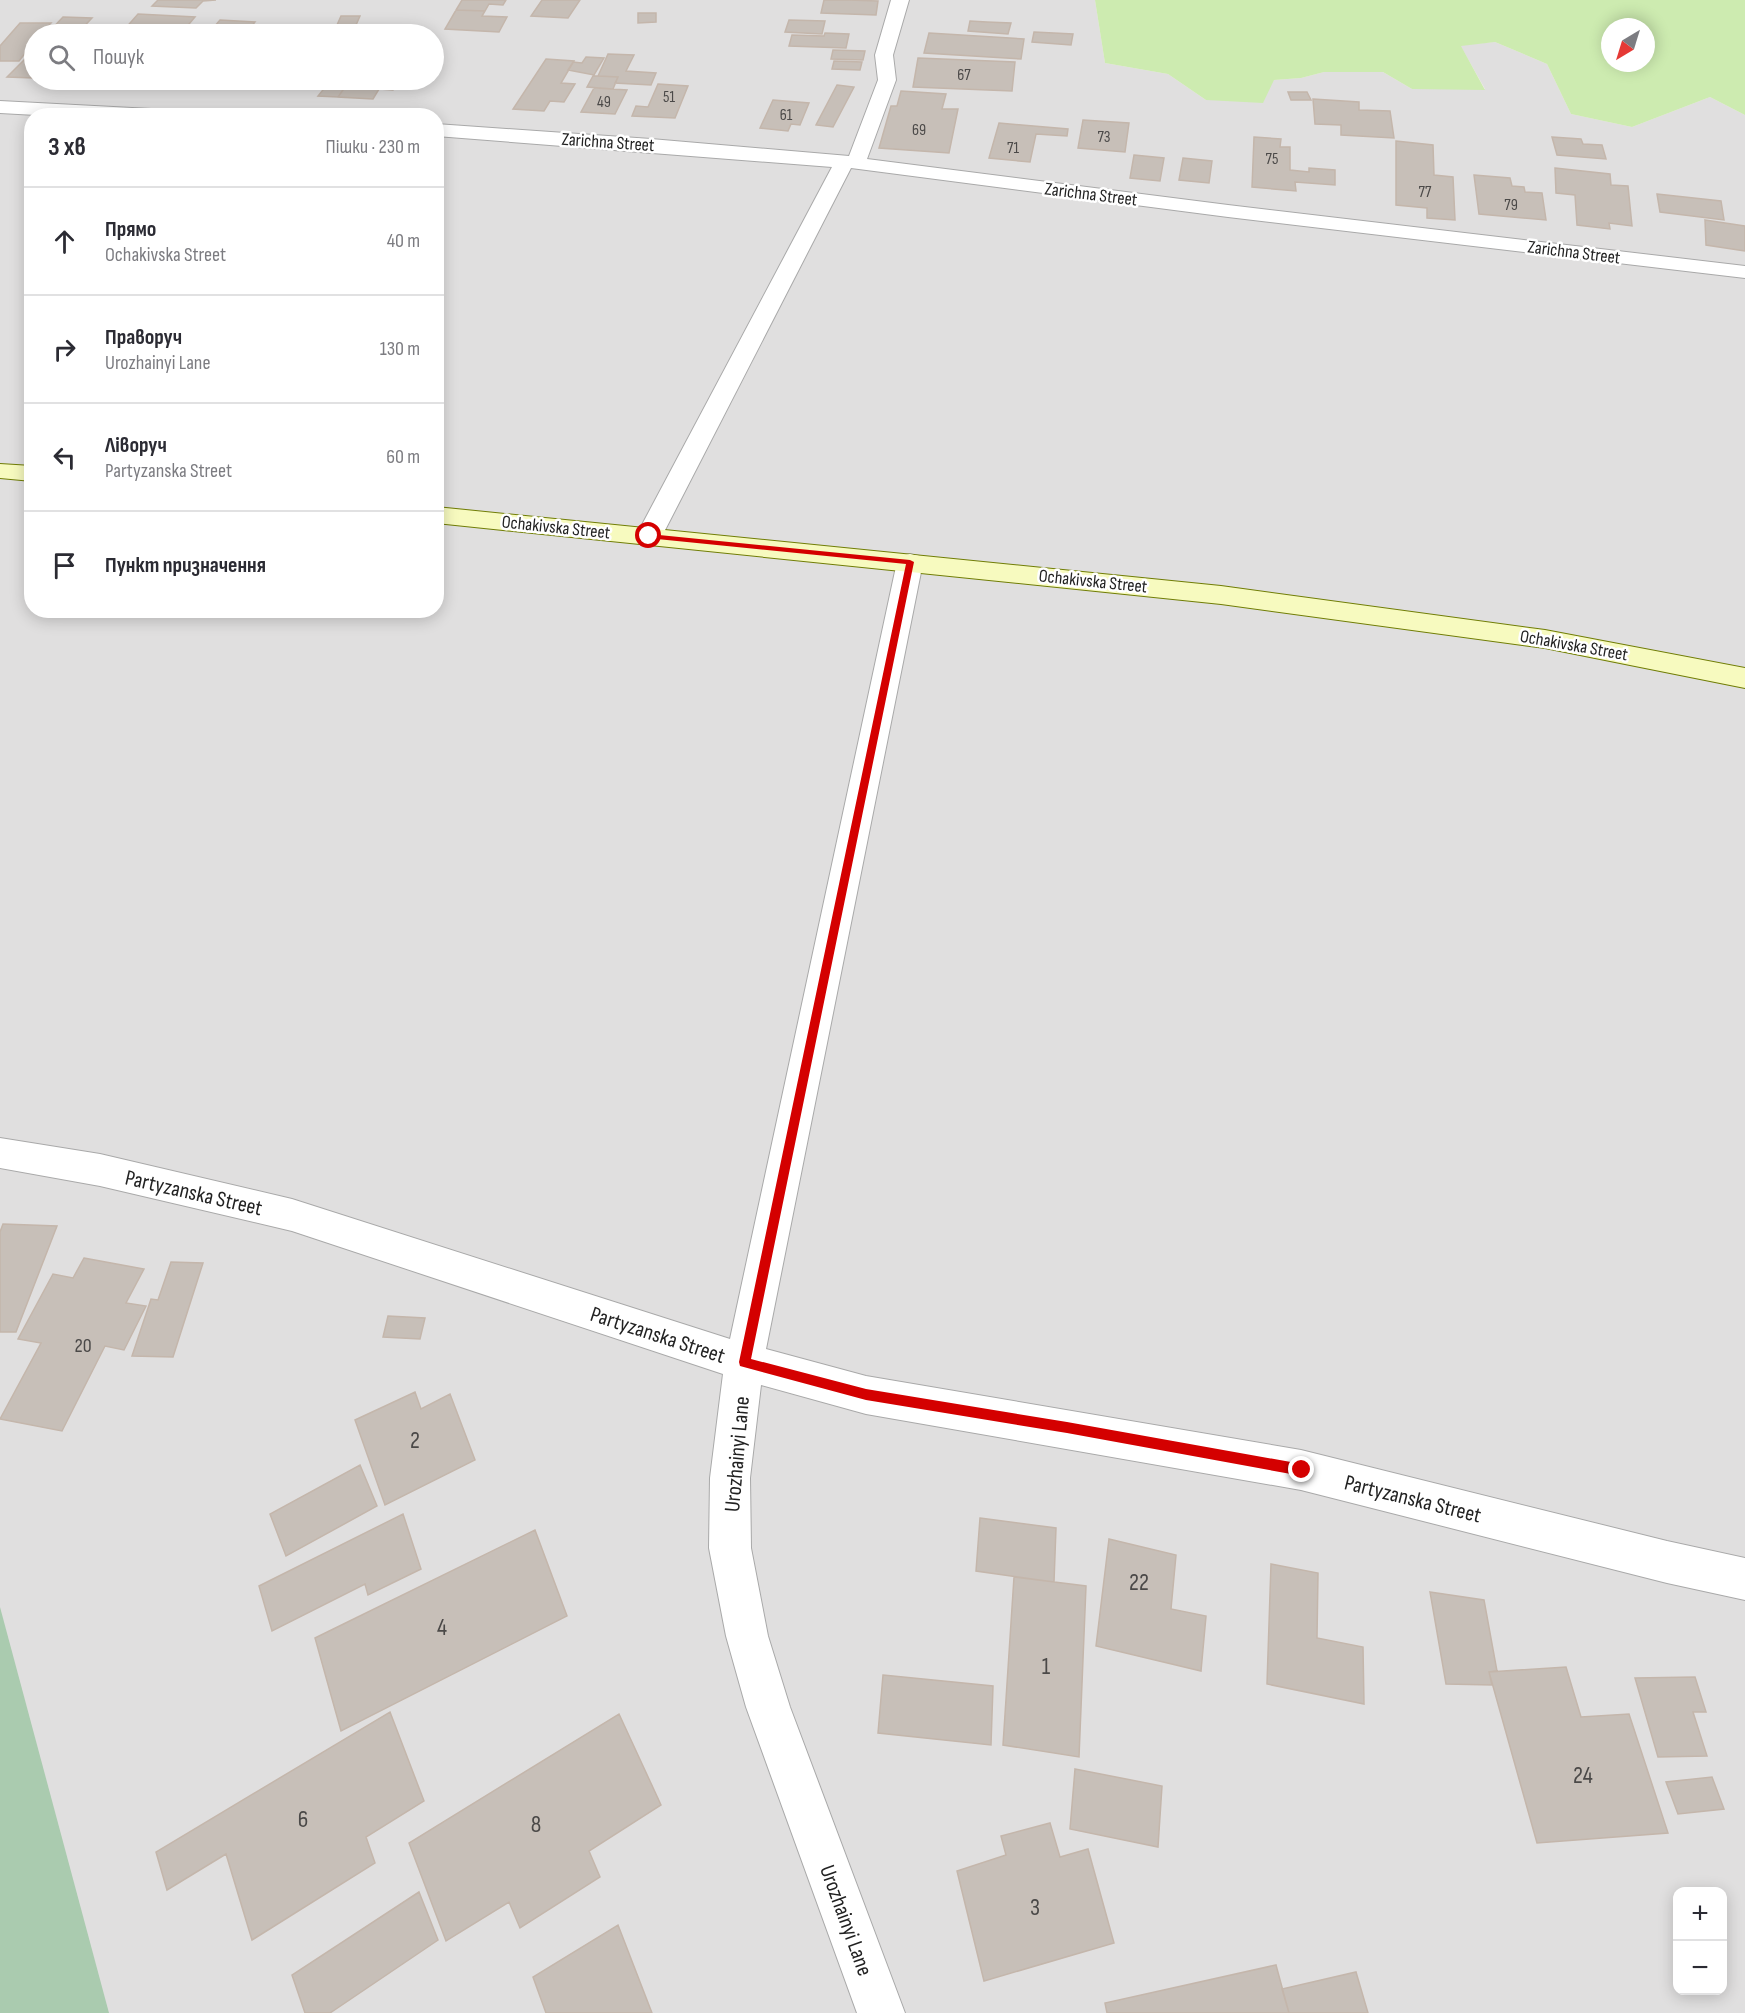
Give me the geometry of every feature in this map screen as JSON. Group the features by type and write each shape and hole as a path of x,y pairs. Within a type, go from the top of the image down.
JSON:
{"street":[{"path":"649,536 850,163 887,80 884,55 900,0"},
{"path":"0,107 24,108"},
{"name":"Zarichna Street","path":"444,131 651,145 850,163 1228,212 1745,272"},
{"path":"0,471 24,473"},
{"name":"Ochakivska Street","path":"444,516 1221,595 1545,639 1745,678"},
{"name":"Urozhainyi Lane","path":"881,2013 768,1707 747,1636 730,1537 730,1478 744,1362 910,562"},
{"name":"Partyzanska Street","path":"0,1153 100,1170 292,1215 744,1362 866,1395 1302,1470 1667,1562 1745,1579"}],"shaded area":[{"path":"0,0 1095,0 1105,63 1168,74 1206,100 1274,80 1301,78 1324,72 1383,72 1412,89 1485,89 1460,45 1495,42 1547,64 1571,114 1632,127 1710,97 1745,115 1745,2013 0,2013"}],"green space":[{"path":"1095,0 1745,0 1745,115 1710,97 1632,127 1571,114 1547,64 1495,42 1461,46 1485,90 1412,89 1383,72 1324,72 1301,78 1274,80 1263,103 1206,100 1168,74 1105,63"},
{"path":"0,1607 109,2013 0,2013"}],"building":[{"path":"158,0 216,0 203,1 196,8 152,6"},
{"path":"462,0 506,0 503,5 489,4 485,11 456,10"},
{"path":"542,0 580,0 568,18 531,16"},
{"path":"824,0 878,1 876,15 821,13"},
{"path":"456,10 485,11 482,16 507,17 499,32 445,29"},
{"path":"638,13 656,13 656,22 638,23"},
{"path":"138,14 195,17 189,24 129,24"},
{"path":"341,16 360,16 356,24 337,24"},
{"path":"63,17 92,18 86,24 56,24"},
{"path":"220,20 255,22 253,24 217,24"},
{"path":"789,20 825,21 822,34 785,32"},
{"path":"970,21 1011,23 1008,34 968,31"},
{"path":"20,23 51,23 24,24 24,55 19,61 0,61 0,46"},
{"path":"1034,32 1073,34 1071,45 1032,42"},
{"path":"825,33 849,34 846,48 789,46 792,35 824,36"},
{"path":"929,33 1024,39 1021,59 924,53"},
{"path":"833,50 865,51 863,60 831,59"},
{"path":"608,54 634,55 626,71 656,73 651,85 615,83 618,77 598,76"},
{"path":"586,57 604,58 594,75 568,70 573,62 582,63"},
{"path":"918,58 1015,62 1012,91 913,87"},
{"path":"546,59 574,61 561,83 575,84 564,102 550,101 544,111 513,109"},
{"path":"24,60 24,78 7,77"},
{"path":"834,61 862,62 860,70 832,69"},
{"path":"593,76 618,77 613,89 587,87"},
{"path":"658,84 688,86 675,118 632,116 636,106 648,107"},
{"path":"837,85 854,87 833,127 816,125"},
{"path":"594,88 627,90 615,114 581,112"},
{"path":"323,90 343,90 338,97 318,96"},
{"path":"343,90 378,90 373,99 338,97"},
{"path":"901,91 946,94 942,109 958,109 949,153 879,148 891,106 897,106"},
{"path":"1288,92 1307,92 1311,100 1291,100"},
{"path":"1313,99 1359,102 1359,110 1390,111 1394,138 1341,135 1341,125 1315,124"},
{"path":"773,100 809,103 800,125 791,124 788,131 760,128"},
{"path":"1083,120 1129,123 1125,152 1078,148"},
{"path":"999,123 1068,129 1067,136 1036,134 1030,162 989,158"},
{"path":"1254,137 1281,139 1280,147 1290,147 1290,170 1309,172 1309,168 1335,170 1335,185 1295,182 1296,191 1252,187"},
{"path":"1552,137 1581,139 1583,144 1602,145 1606,159 1557,155"},
{"path":"1396,141 1433,145 1434,175 1453,177 1455,220 1427,218 1427,208 1396,205"},
{"path":"1134,155 1164,158 1160,181 1130,178"},
{"path":"1183,158 1212,161 1209,183 1179,180"},
{"path":"1555,168 1610,174 1611,185 1628,186 1632,226 1609,223 1610,229 1577,225 1575,195 1556,193"},
{"path":"1474,175 1510,178 1512,186 1524,187 1525,192 1542,193 1546,220 1479,214"},
{"path":"1657,194 1721,201 1724,220 1660,212"},
{"path":"1705,220 1745,226 1745,251 1706,245"},
{"path":"3,1224 57,1226 16,1332 0,1332 0,1232"},
{"path":"84,1258 144,1269 126,1303 146,1306 124,1350 105,1346 62,1431 0,1419 41,1343 18,1339 53,1274 73,1278"},
{"path":"171,1262 203,1263 173,1357 132,1356 151,1299 158,1300"},
{"path":"388,1316 425,1318 420,1339 383,1337"},
{"path":"415,1392 421,1409 450,1394 475,1460 385,1505 355,1420"},
{"path":"360,1465 377,1506 286,1556 270,1514"},
{"path":"403,1514 421,1569 368,1595 365,1584 272,1631 259,1586"},
{"path":"980,1518 1056,1528 1054,1582 976,1571"},
{"path":"535,1530 567,1616 341,1731 315,1638"},
{"path":"1109,1539 1176,1555 1171,1609 1206,1616 1201,1671 1096,1646"},
{"path":"1271,1564 1318,1573 1317,1638 1363,1647 1364,1704 1267,1684"},
{"path":"1014,1577 1086,1586 1079,1757 1003,1745"},
{"path":"1430,1592 1484,1600 1497,1671 1489,1672 1492,1685 1446,1684"},
{"path":"1566,1667 1581,1717 1629,1714 1668,1833 1537,1843 1489,1672"},
{"path":"883,1675 993,1686 991,1745 878,1733"},
{"path":"1695,1677 1706,1712 1693,1712 1707,1756 1658,1757 1635,1678"},
{"path":"390,1712 424,1801 366,1837 375,1863 252,1940 226,1854 167,1890 156,1852"},
{"path":"619,1714 661,1805 589,1851 600,1877 520,1928 509,1902 446,1941 409,1843"},
{"path":"1075,1769 1162,1786 1158,1847 1070,1829"},
{"path":"1712,1777 1724,1809 1678,1814 1666,1782"},
{"path":"1050,1823 1060,1857 1088,1849 1114,1943 984,1981 957,1871 1006,1855 1001,1836"},
{"path":"419,1892 438,1940 330,2013 305,2013 292,1975"},
{"path":"618,1925 652,2013 546,2013 533,1977"},
{"path":"1276,1965 1289,2013 1107,2013 1105,2003"},
{"path":"1356,1972 1368,2013 1289,2013 1282,1989"}],"route":[{"path":"649,536 910,562 744,1362 866,1395 1302,1470"}]}
